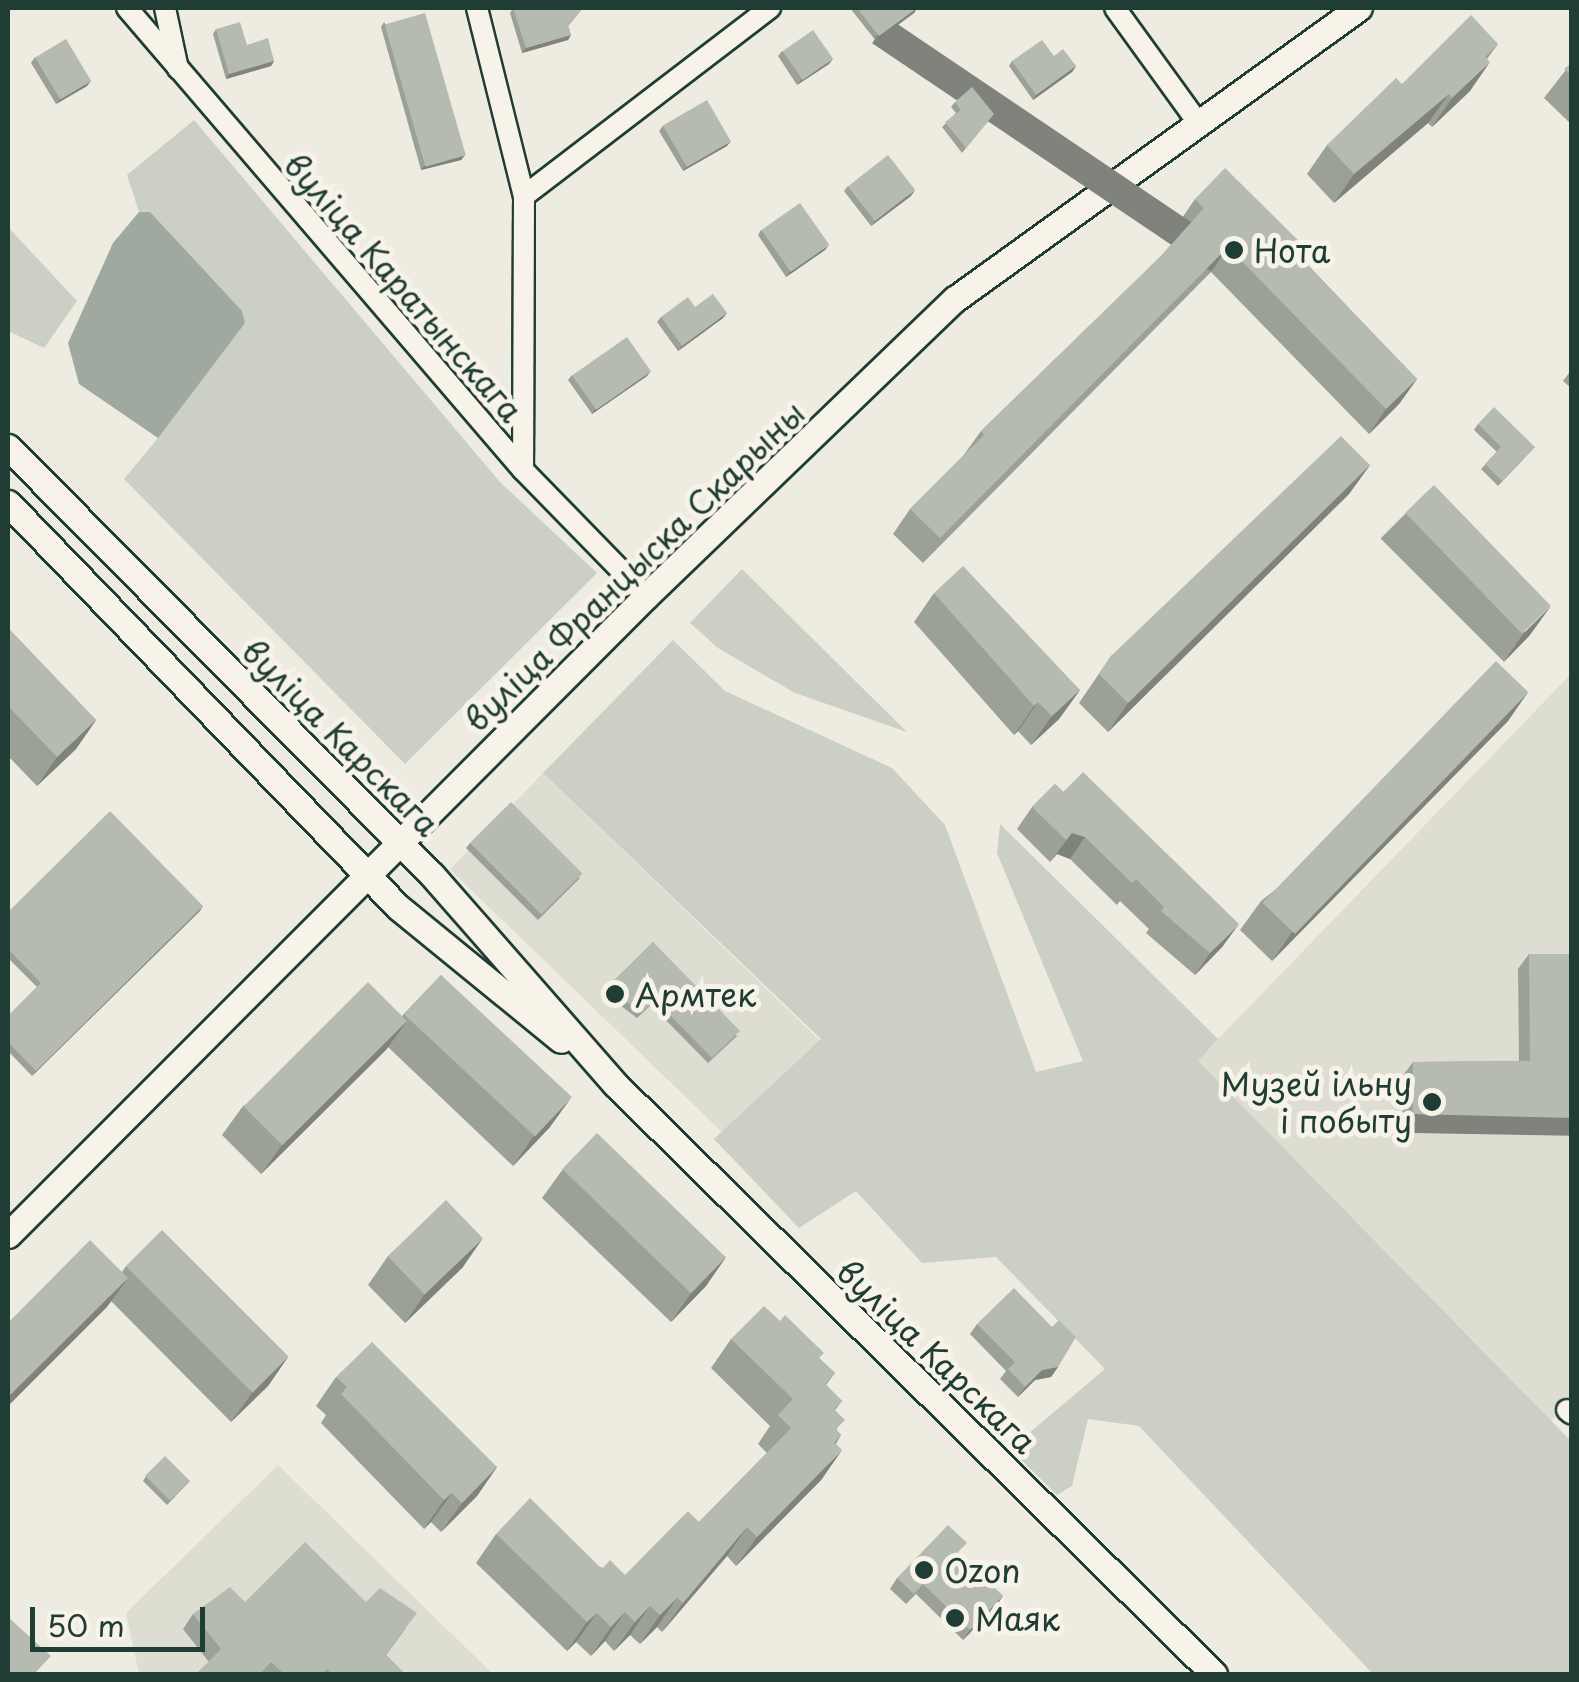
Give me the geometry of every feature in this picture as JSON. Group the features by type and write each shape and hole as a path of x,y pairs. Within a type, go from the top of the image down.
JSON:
{"street":[{"name":"вуліца Каратынскага","path":"127,8 179,74 523,470 646,596"},
{"path":"164,8 179,74"},
{"path":"477,8 524,196 523,470"},
{"path":"524,196 770,8"},
{"path":"1114,8 1196,120"},
{"name":"вуліца Францыска Скарыны","path":"8,1235 646,596 955,299 1196,120 1359,8"},
{"name":"вуліца Карскага","path":"8,448 400,843 615,1084 1214,1674"},
{"name":"вуліца Карскага","path":"8,503 398,907 615,1084"}],"shaded area":[{"path":"194,120 500,482 597,573 405,764 124,479 158,438 151,212 139,212 127,175"},
{"path":"139,212 150,212 242,311 245,323 158,438 79,384 68,343 113,243"},
{"path":"8,227 77,301 44,348 8,331"},
{"path":"742,569 907,732 795,693 718,648 690,623"},
{"path":"673,640 725,691 892,768 945,825 1036,1072 1083,1061 997,853 1000,824 1218,1039 1198,1061 1571,1441 1571,1674 1373,1674 1139,1426 1088,1419 1072,1486 1057,1495 1010,1449 1105,1369 996,1257 922,1263 856,1191 799,1228 714,1139 821,1039 543,773"},
{"path":"1571,674 1572,1397 1549,1424 1189,1069"},
{"path":"543,773 820,1040 727,1137 450,869"},
{"path":"278,1465 493,1674 139,1674 126,1613"}],"building":[{"path":"513,8 583,8 568,25 571,35 526,48"},
{"path":"857,8 917,8 879,36"},
{"path":"425,13 466,155 425,167 385,25"},
{"path":"1471,15 1498,44 1485,57 1490,62 1452,98 1449,94 1354,174 1327,145 1396,78 1402,84"},
{"path":"240,22 247,45 268,38 274,61 229,74 216,29"},
{"path":"813,30 833,59 803,80 783,51"},
{"path":"66,39 91,81 60,100 35,58"},
{"path":"1042,40 1054,56 1063,49 1076,66 1036,95 1012,61"},
{"path":"972,87 994,114 966,148 945,122 961,110 955,102"},
{"path":"707,100 731,142 687,167 663,126"},
{"path":"888,155 915,190 875,221 848,186"},
{"path":"1225,168 1308,250 1300,258 1417,379 1386,409 1228,247 940,538 910,509 984,435 981,431 1162,255 1204,208 1195,199"},
{"path":"800,203 829,245 791,272 761,230"},
{"path":"713,294 727,313 682,346 661,317 688,297 695,307"},
{"path":"627,337 651,371 596,410 572,375"},
{"path":"1494,407 1535,447 1502,481 1485,464 1501,447 1478,424"},
{"path":"1341,436 1370,465 1128,703 1099,674 1111,656"},
{"path":"1434,485 1551,606 1522,634 1405,513"},
{"path":"963,566 1080,690 1052,716 1038,702 1034,706 934,593"},
{"path":"8,628 96,720 57,757 8,706"},
{"path":"1496,661 1528,692 1295,934 1263,903"},
{"path":"1083,772 1239,924 1210,953 1161,911 1164,907 1136,879 1132,883 1085,837 1072,833 1066,840 1032,807 1055,784 1063,792"},
{"path":"511,802 582,873 541,914 470,843"},
{"path":"110,811 203,906 36,1071 8,1042 8,1016 41,983 8,949 8,912"},
{"path":"653,942 740,1031 712,1058 655,1000 641,1013 607,987"},
{"path":"1529,954 1572,954 1572,1118 1413,1114 1413,1062 1530,1061"},
{"path":"441,975 572,1097 535,1137 404,1014"},
{"path":"368,982 407,1021 282,1145 244,1106"},
{"path":"597,1133 726,1257 691,1293 562,1169"},
{"path":"446,1200 483,1238 425,1294 388,1256"},
{"path":"162,1230 289,1357 253,1393 126,1266"},
{"path":"90,1240 128,1278 8,1397 8,1323"},
{"path":"1014,1288 1052,1327 1059,1320 1076,1337 1058,1367 1042,1370 1025,1387 1008,1369 1015,1362 977,1324"},
{"path":"764,1306 780,1321 785,1315 824,1353 819,1358 835,1373 825,1384 842,1401 834,1409 845,1420 836,1429 841,1435 834,1442 842,1450 757,1537 747,1527 683,1603 677,1598 660,1615 650,1606 635,1622 625,1612 611,1627 597,1613 587,1622 496,1534 530,1498 602,1569 610,1560 625,1575 688,1511 699,1522 791,1428 778,1415 793,1399 731,1339"},
{"path":"372,1342 497,1467 462,1503 452,1493 444,1500 341,1394 347,1387 336,1377"},
{"path":"165,1456 190,1481 170,1501 145,1476"},
{"path":"948,1525 967,1543 958,1552 1003,1596 970,1630 923,1584 914,1594 897,1578"},
{"path":"305,1542 366,1602 380,1588 417,1613 385,1655 405,1674 332,1674 327,1669 321,1674 284,1674 271,1662 260,1674 196,1674 221,1649 193,1614 230,1587 245,1602"},
{"path":"8,1617 51,1656 34,1674 8,1674"}],"place":[{"name":"Нота","path":"1234,250"},
{"name":"Армтек","path":"615,994"},
{"name":"Музей ільну і побыту","path":"1432,1102"},
{"name":"Ozon","path":"924,1570"},
{"name":"Маяк","path":"955,1618"}]}
